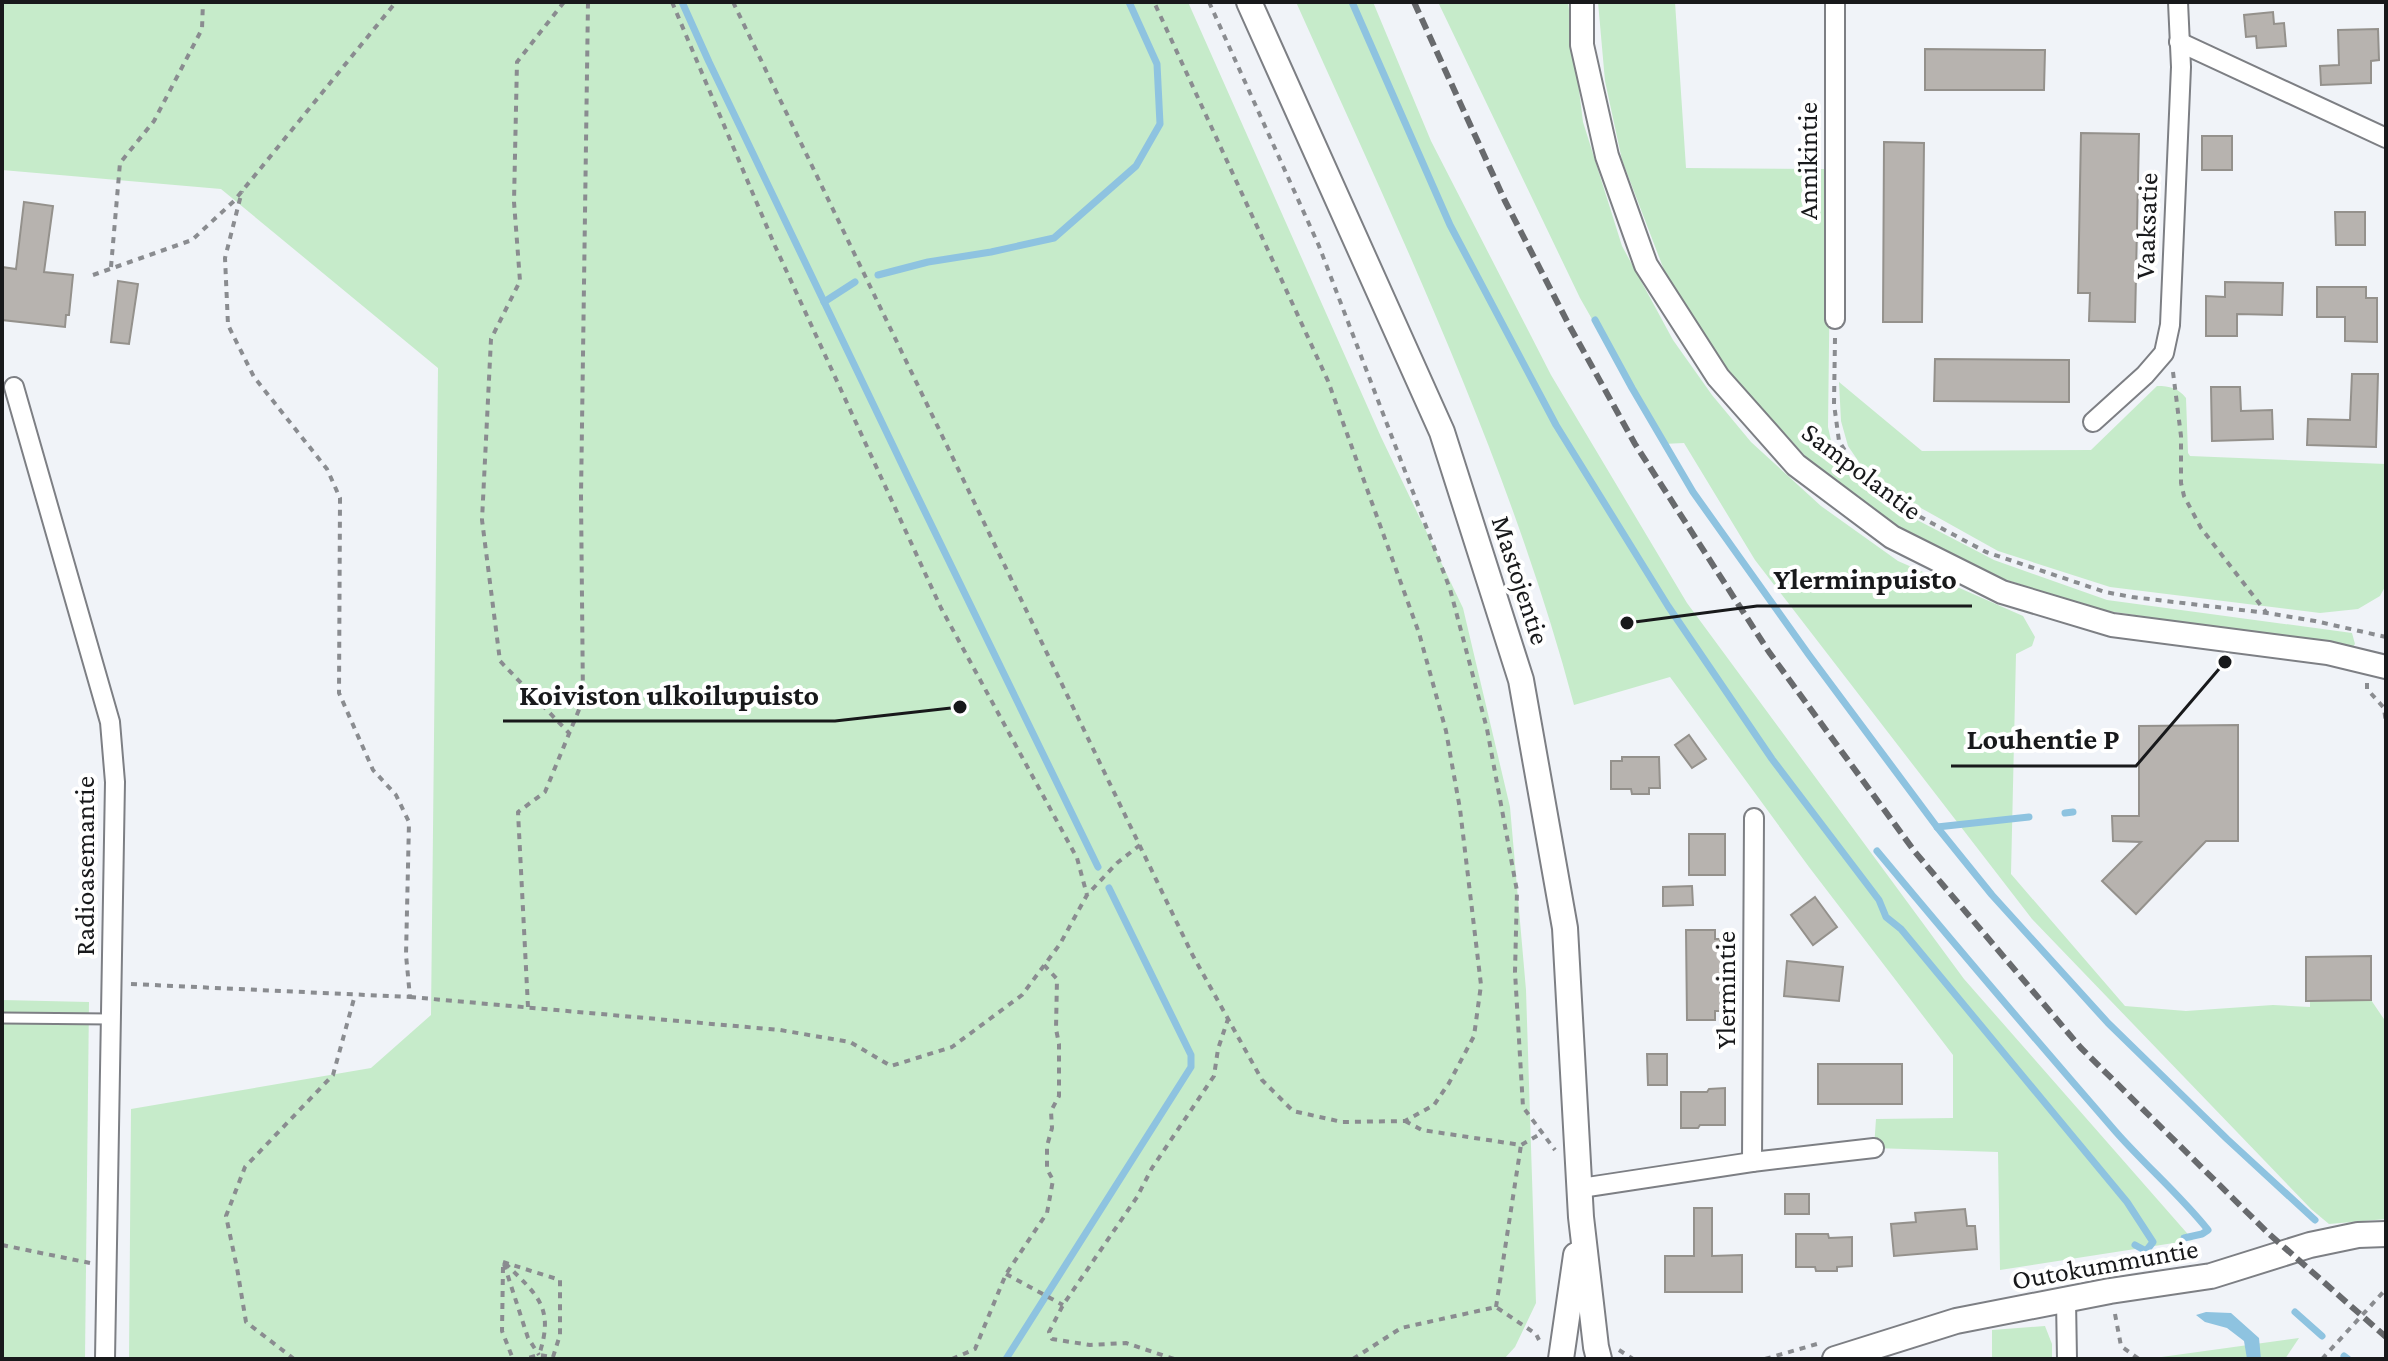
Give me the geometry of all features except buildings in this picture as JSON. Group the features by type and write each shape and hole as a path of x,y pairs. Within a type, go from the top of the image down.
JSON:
{"main road":[{"name":"Mastojentie","path":"1249,2 1442,432 1521,680 1565,928 1581,1217 1599,1359"},
{"name":"Mastojentie","path":"1553,1354 1581,1217"},
{"name":"Outokummuntie","path":"1835,1359 1956,1321 2211,1276 2310,1245 2358,1235 2386,1234"}],"street":[{"name":"Sampolantie","path":"1582,2 1582,45 1607,156 1646,265 1718,377 1796,465 1892,537 2002,592 2112,625 2328,653 2386,667"},
{"name":"Annikintie","path":"1835,2 1835,319"},
{"name":"Vaaksatie","path":"2093,422 2145,375 2164,353 2170,325 2181,67 2178,2"},
{"path":"2179,42 2386,138"},
{"name":"Radioasemantie","path":"14,387 110,722 115,782 105,1359"},
{"name":"Ylermintie","path":"1752,1162 1754,818"},
{"path":"1581,1188 1752,1162 1874,1148"},
{"path":"2066,1300 2067,1359"}],"lane":[{"path":"2,1018 110,1019"}],"path":[{"path":"111,268 120,163 154,121 196,42 202,29 203,2"},
{"path":"93,275 192,240 242,191 396,2"},
{"path":"564,2 517,62 514,202 520,281 491,339 482,520 500,661 569,733"},
{"path":"528,1007 518,812 545,792 583,700 581,496 588,2"},
{"path":"672,2 775,246 941,608 1077,858 1087,895"},
{"path":"733,2 1192,954 1262,1080 1293,1111 1342,1122 1405,1121 1434,1105 1449,1083 1474,1036 1481,985 1460,809 1446,731 1419,633 1328,381 1154,2"},
{"path":"1209,2 1319,246 1450,589 1487,729 1517,891 1515,972 1523,1107 1558,1154"},
{"path":"242,191 225,258 228,325 254,377 327,469 340,498 339,693 373,770 396,795 409,822 406,955 410,997"},
{"path":"1835,319 1834,404 1839,441 1859,473 1898,505 1986,552 2105,592 2267,613 2386,637"},
{"path":"111,982 410,997 780,1030 850,1042 891,1066 952,1047 1022,995 1060,944 1087,895 1117,863 1140,845"},
{"path":"952,1359 975,1349 1006,1274 1047,1213 1053,1180 1047,1169 1047,1146 1052,1128 1051,1111 1059,1096 1059,1044 1056,1029 1057,979 1044,965"},
{"path":"294,1359 246,1322 226,1216 245,1167 333,1075 355,995"},
{"path":"1174,1359 1126,1343 1090,1345 1052,1339 1049,1332 1063,1305 1214,1076 1218,1049 1228,1019"},
{"path":"1405,1121 1422,1130 1521,1145 1542,1133"},
{"path":"1496,1307 1521,1145"},
{"path":"2,1245 106,1266"},
{"path":"503,1262 560,1280 560,1335 553,1357 539,1355 524,1359"},
{"path":"503,1262 536,1295 544,1313 545,1335 539,1355"},
{"path":"503,1262 528,1338 539,1355"},
{"path":"503,1262 502,1331 513,1359"},
{"path":"1006,1274 1063,1305"},
{"path":"2322,1359 2386,1289"},
{"path":"1353,1359 1401,1328 1496,1307 1536,1334 1553,1354"}],"green space":[{"path":"2,2 1188,2 1381,437 1463,608 1510,807 1526,990 1536,1303 1515,1347 1504,1359 129,1359 131,1109 371,1068 431,1015 438,368 221,189 2,170"},
{"path":"1296,2 1373,2 1431,141 1551,375 1687,603 1964,979 2193,1240 2000,1270 1998,1152 1874,1148 1876,1119 1953,1118 1953,1055 1809,867 1670,677 1574,705 1548,614 1485,436 1412,261"},
{"path":"1438,2 1568,2 1583,122 1622,246 1673,340 1712,395 1751,442 1821,506 1898,561 2023,616 2035,637 2032,646 2016,654 2011,874 2125,1006 2186,1011 2273,1005 2310,1007 2310,1001 2371,1000 2386,1022 2386,1219 2329,1224 2311,1209 2032,919 1755,560 1684,443 1663,444 1580,298"},
{"path":"1598,2 1675,2 1686,168 1824,169 1831,181 1828,427 1834,454 1852,479 1898,510 1994,560 2107,600 2352,633 2355,644 2352,648 2095,609 1995,576 1894,524 1809,460 1718,360 1664,270 1622,160 1605,81"},
{"path":"1839,382 1922,451 2091,450 2157,386 2162,386 2177,390 2186,398 2190,456 2386,464 2386,585 2380,596 2358,609 2320,613 2110,587 1998,551 1903,498 1863,468 1848,446 1841,421"},
{"path":"2,1000 89,1002 85,1359 2,1359"},
{"path":"2045,1326 2052,1344 2052,1359 1992,1359 1992,1330"},
{"path":"2299,1338 2285,1359 2147,1359"}],"water":[{"path":"2206,1312 2231,1313 2259,1338 2261,1359 2247,1359 2244,1341 2227,1328 2205,1322 2196,1315"}],"waterway":[{"path":"682,2 1098,867"},
{"path":"878,275 928,262 1054,238 1136,166 1160,124 1157,64 1129,2"},
{"path":"1352,2 1450,225 1556,425 1668,606 1772,759 1879,900 1886,917 1901,929 2127,1202 2153,1242 2146,1251 2135,1245"},
{"path":"824,302 855,282"},
{"path":"1595,320 1693,492 1937,827 1992,895 2108,1023 2315,1220"},
{"path":"2065,813 2073,812"},
{"path":"1937,827 2029,817"},
{"path":"1877,851 2116,1132 2208,1230 2184,1238"},
{"path":"1006,1359 1191,1067 1191,1055 1109,888"},
{"path":"2295,1312 2322,1336"},
{"path":"2344,1356 2348,1359"}],"railway":[{"path":"1414,2 1505,201 1569,325 1635,444 1769,652 1915,852 2081,1048 2268,1233 2386,1337"}],"place":[{"name":"Ylerminpuisto","path":"1627,623"},
{"name":"Louhentie P","path":"2225,662"},
{"name":"Koiviston ulkoilupuisto","path":"960,707"}]}
